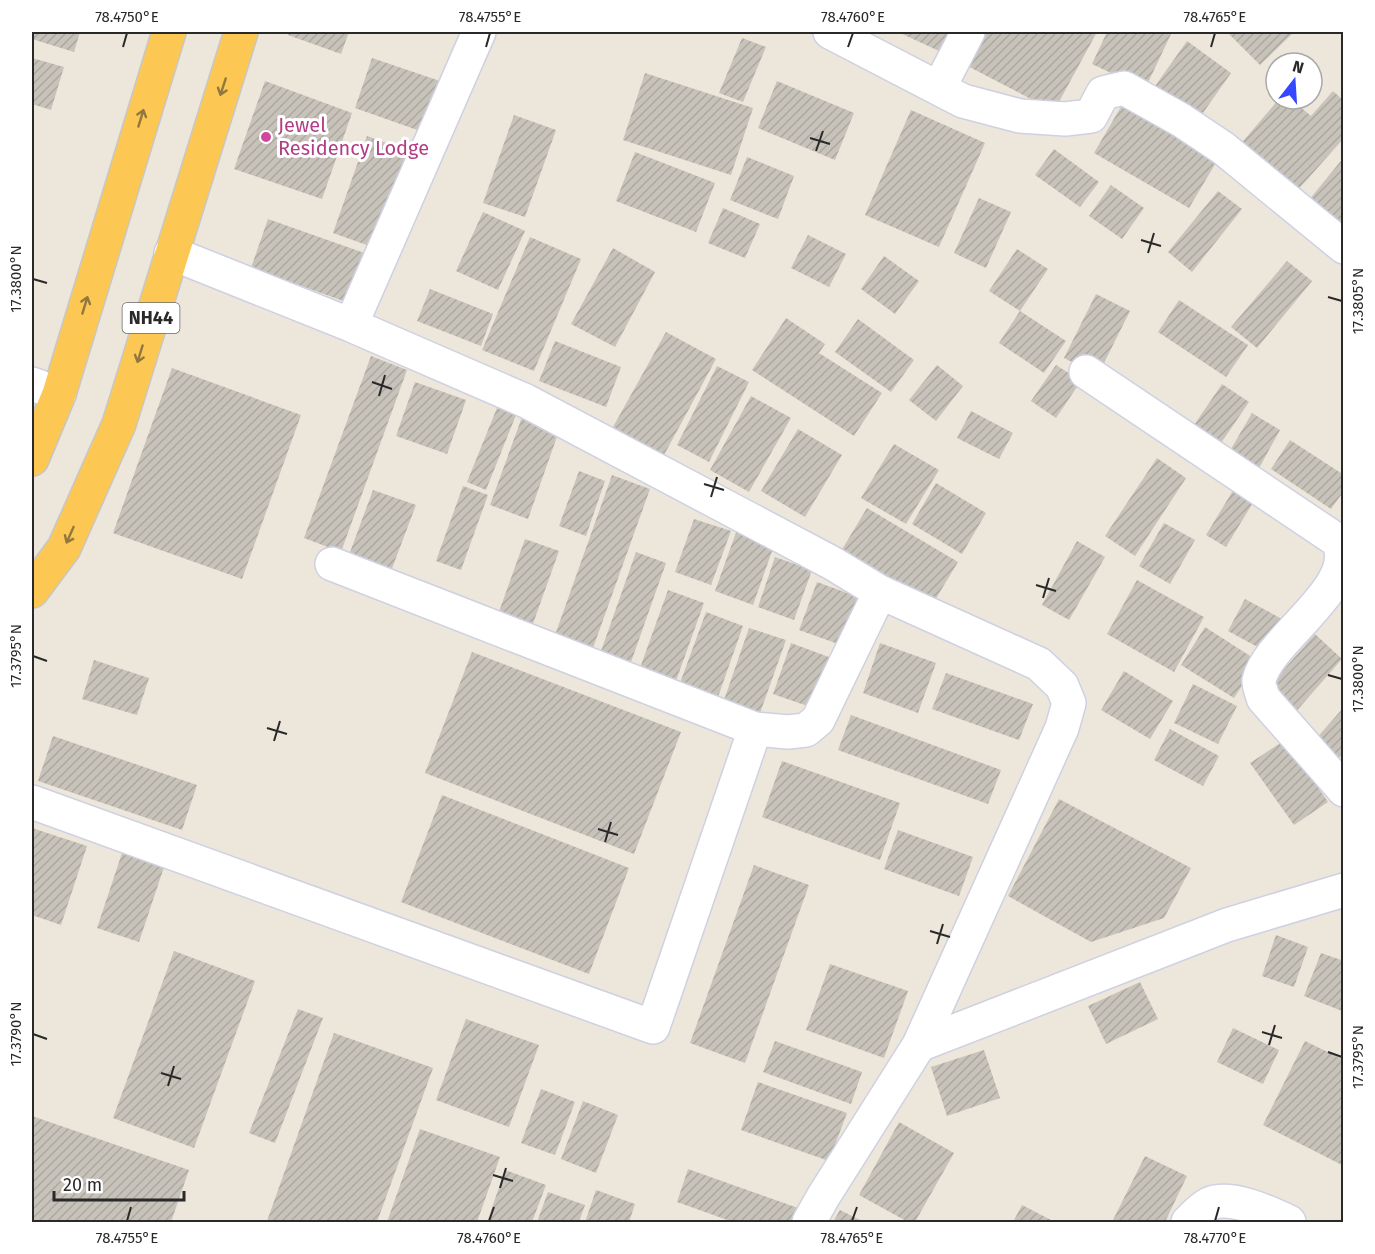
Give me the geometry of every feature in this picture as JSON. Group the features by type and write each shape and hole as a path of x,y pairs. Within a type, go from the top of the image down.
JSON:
{"highway":[{"path":"32,459 45,389 169,32"},
{"name":"NH44","path":"32,591 64,548 119,424 241,32"}],"street":[{"path":"351,325 478,32"},
{"path":"830,32 963,100 1020,116 1065,119 1091,116 1103,93 1124,88 1181,120 1223,148 1344,247"},
{"path":"939,88 968,32"},
{"path":"171,253 351,325 526,402 832,563 880,592 1038,664 1062,686 1069,703 1062,728 919,1045 809,1222"},
{"path":"1086,372 1338,541 1342,550 1342,564 1333,582 1307,618 1278,648 1258,682 1263,698 1344,790"},
{"path":"332,564 755,729 788,732 806,730 818,720 880,592"},
{"path":"32,802 653,1027 755,729"},
{"path":"919,1045 1227,925 1339,897"},
{"path":"1188,1222 1209,1204 1221,1201 1236,1202 1289,1222"}],"building":[{"path":"32,32 80,32 74,52 32,39"},
{"path":"289,32 349,32 341,54 288,35"},
{"path":"898,32 951,32 941,52"},
{"path":"974,32 1097,32 1054,111 958,61"},
{"path":"1107,32 1172,32 1145,89 1092,64"},
{"path":"1227,32 1289,32 1292,34 1274,51 1264,51 1264,61 1260,65"},
{"path":"742,38 766,47 743,102 719,93"},
{"path":"1187,41 1231,73 1198,120 1153,89"},
{"path":"32,58 64,67 51,110 32,104"},
{"path":"372,58 440,81 423,132 355,108"},
{"path":"645,73 753,108 731,175 623,140"},
{"path":"265,81 352,113 322,199 234,169"},
{"path":"777,81 854,113 835,160 758,128"},
{"path":"1333,91 1344,101 1344,138 1296,192 1238,147 1269,111 1305,111 1311,116 1315,111 1324,111 1324,101"},
{"path":"1122,105 1217,161 1189,208 1094,153"},
{"path":"911,110 985,143 939,247 865,215"},
{"path":"514,115 556,130 525,217 483,203"},
{"path":"367,136 412,152 378,249 333,233"},
{"path":"1054,149 1099,182 1080,207 1035,175"},
{"path":"635,152 715,183 696,232 616,201"},
{"path":"747,157 794,176 778,219 730,200"},
{"path":"1344,157 1344,240 1305,205"},
{"path":"1111,185 1144,208 1122,239 1089,216"},
{"path":"1218,191 1242,209 1192,272 1168,252"},
{"path":"979,198 1011,212 986,268 954,253"},
{"path":"723,208 760,224 745,258 708,243"},
{"path":"483,212 525,231 498,290 456,271"},
{"path":"268,219 370,255 352,304 251,268"},
{"path":"808,235 846,254 829,287 791,268"},
{"path":"530,237 581,259 534,371 482,350"},
{"path":"613,248 655,272 615,347 571,324"},
{"path":"1017,249 1048,269 1020,311 989,291"},
{"path":"884,256 919,281 895,314 861,289"},
{"path":"1287,261 1312,281 1257,348 1231,327"},
{"path":"430,289 493,314 481,346 417,321"},
{"path":"1096,294 1130,311 1098,375 1064,358"},
{"path":"1179,300 1248,345 1226,377 1158,332"},
{"path":"1020,311 1066,341 1044,373 999,343"},
{"path":"786,318 825,344 819,353 882,393 854,436 752,370"},
{"path":"858,319 914,360 891,392 835,352"},
{"path":"666,332 716,359 664,455 613,427"},
{"path":"555,341 621,367 606,407 539,381"},
{"path":"371,356 407,370 341,552 304,538"},
{"path":"937,365 963,386 936,421 909,400"},
{"path":"1056,365 1081,381 1056,418 1031,401"},
{"path":"717,366 749,382 709,462 677,445"},
{"path":"172,368 301,415 242,579 113,533"},
{"path":"415,382 466,400 447,454 396,436"},
{"path":"1222,384 1249,402 1217,449 1190,431"},
{"path":"751,396 791,418 749,492 710,470"},
{"path":"499,403 518,410 486,490 467,482"},
{"path":"971,411 1013,433 999,459 957,438"},
{"path":"1252,413 1280,430 1253,479 1224,461"},
{"path":"522,417 559,431 528,519 490,505"},
{"path":"798,429 842,455 805,517 761,491"},
{"path":"1290,440 1344,475 1344,491 1331,509 1271,469"},
{"path":"894,444 939,470 906,524 861,498"},
{"path":"1157,458 1186,478 1135,556 1105,536"},
{"path":"579,471 605,481 586,536 559,526"},
{"path":"612,475 650,489 593,648 555,635"},
{"path":"936,483 986,513 962,554 912,524"},
{"path":"463,486 488,495 461,570 436,561"},
{"path":"1234,489 1254,501 1226,547 1206,535"},
{"path":"373,490 416,505 388,579 346,563"},
{"path":"867,508 958,562 929,610 838,556"},
{"path":"694,519 731,531 711,585 675,572"},
{"path":"1164,523 1195,540 1170,584 1139,566"},
{"path":"738,527 776,540 753,605 715,591"},
{"path":"525,539 559,551 530,632 496,620"},
{"path":"1077,541 1105,557 1069,620 1042,605"},
{"path":"636,552 666,563 631,662 601,651"},
{"path":"775,557 812,570 794,620 758,607"},
{"path":"1137,580 1204,617 1174,672 1107,634"},
{"path":"817,582 858,597 841,645 799,630"},
{"path":"668,590 704,603 672,692 636,679"},
{"path":"1245,599 1282,619 1265,651 1228,631"},
{"path":"706,612 743,626 718,697 680,683"},
{"path":"1205,627 1258,661 1234,698 1181,665"},
{"path":"749,628 786,640 760,713 724,700"},
{"path":"1315,634 1342,659 1293,715 1265,691"},
{"path":"791,643 837,660 819,710 773,694"},
{"path":"880,643 936,663 918,713 863,693"},
{"path":"472,652 681,732 634,854 425,773"},
{"path":"94,660 149,678 137,715 82,699"},
{"path":"1124,671 1173,701 1150,739 1101,710"},
{"path":"946,673 1033,704 1019,740 932,709"},
{"path":"1193,684 1237,706 1218,744 1174,723"},
{"path":"1344,707 1344,752 1336,761 1314,741"},
{"path":"851,715 1001,770 988,804 838,750"},
{"path":"1170,729 1219,756 1203,786 1154,760"},
{"path":"53,736 197,785 182,830 38,781"},
{"path":"1285,740 1328,802 1294,825 1250,763"},
{"path":"782,761 900,803 880,860 762,817"},
{"path":"442,795 629,868 589,974 401,902"},
{"path":"1059,799 1191,868 1164,918 1091,942 1008,896"},
{"path":"32,828 87,846 61,925 32,915"},
{"path":"898,830 973,857 959,896 884,869"},
{"path":"124,847 166,861 139,942 97,928"},
{"path":"754,865 809,885 745,1063 690,1043"},
{"path":"1276,935 1308,947 1294,987 1262,976"},
{"path":"174,951 255,981 194,1148 113,1118"},
{"path":"1321,953 1344,961 1342,1011 1304,996"},
{"path":"830,964 908,991 884,1058 806,1030"},
{"path":"1140,982 1158,1019 1106,1044 1088,1006"},
{"path":"298,1009 323,1018 275,1143 249,1133"},
{"path":"466,1019 539,1045 509,1127 436,1100"},
{"path":"1233,1028 1279,1050 1263,1084 1217,1062"},
{"path":"334,1033 433,1068 377,1222 267,1221"},
{"path":"775,1041 862,1072 851,1104 763,1072"},
{"path":"1305,1041 1344,1060 1344,1166 1263,1125"},
{"path":"984,1050 1000,1098 947,1116 931,1067"},
{"path":"758,1082 847,1113 829,1161 741,1130"},
{"path":"541,1089 575,1102 555,1155 521,1143"},
{"path":"583,1101 618,1115 596,1173 561,1159"},
{"path":"32,1116 189,1170 171,1222 32,1222"},
{"path":"899,1122 954,1153 915,1222 908,1222 859,1195"},
{"path":"420,1129 500,1157 477,1222 387,1222"},
{"path":"1145,1156 1187,1176 1165,1222 1112,1222"},
{"path":"688,1169 801,1209 796,1222 733,1222 677,1202"},
{"path":"505,1170 546,1185 532,1222 487,1222"},
{"path":"596,1190 635,1204 629,1222 585,1222"},
{"path":"548,1192 585,1205 579,1222 537,1222"},
{"path":"1022,1205 1055,1222 1013,1222"},
{"path":"840,1210 864,1222 833,1222"}],"place":[{"name":"Jewel Residency Lodge","path":"266,137"}]}
